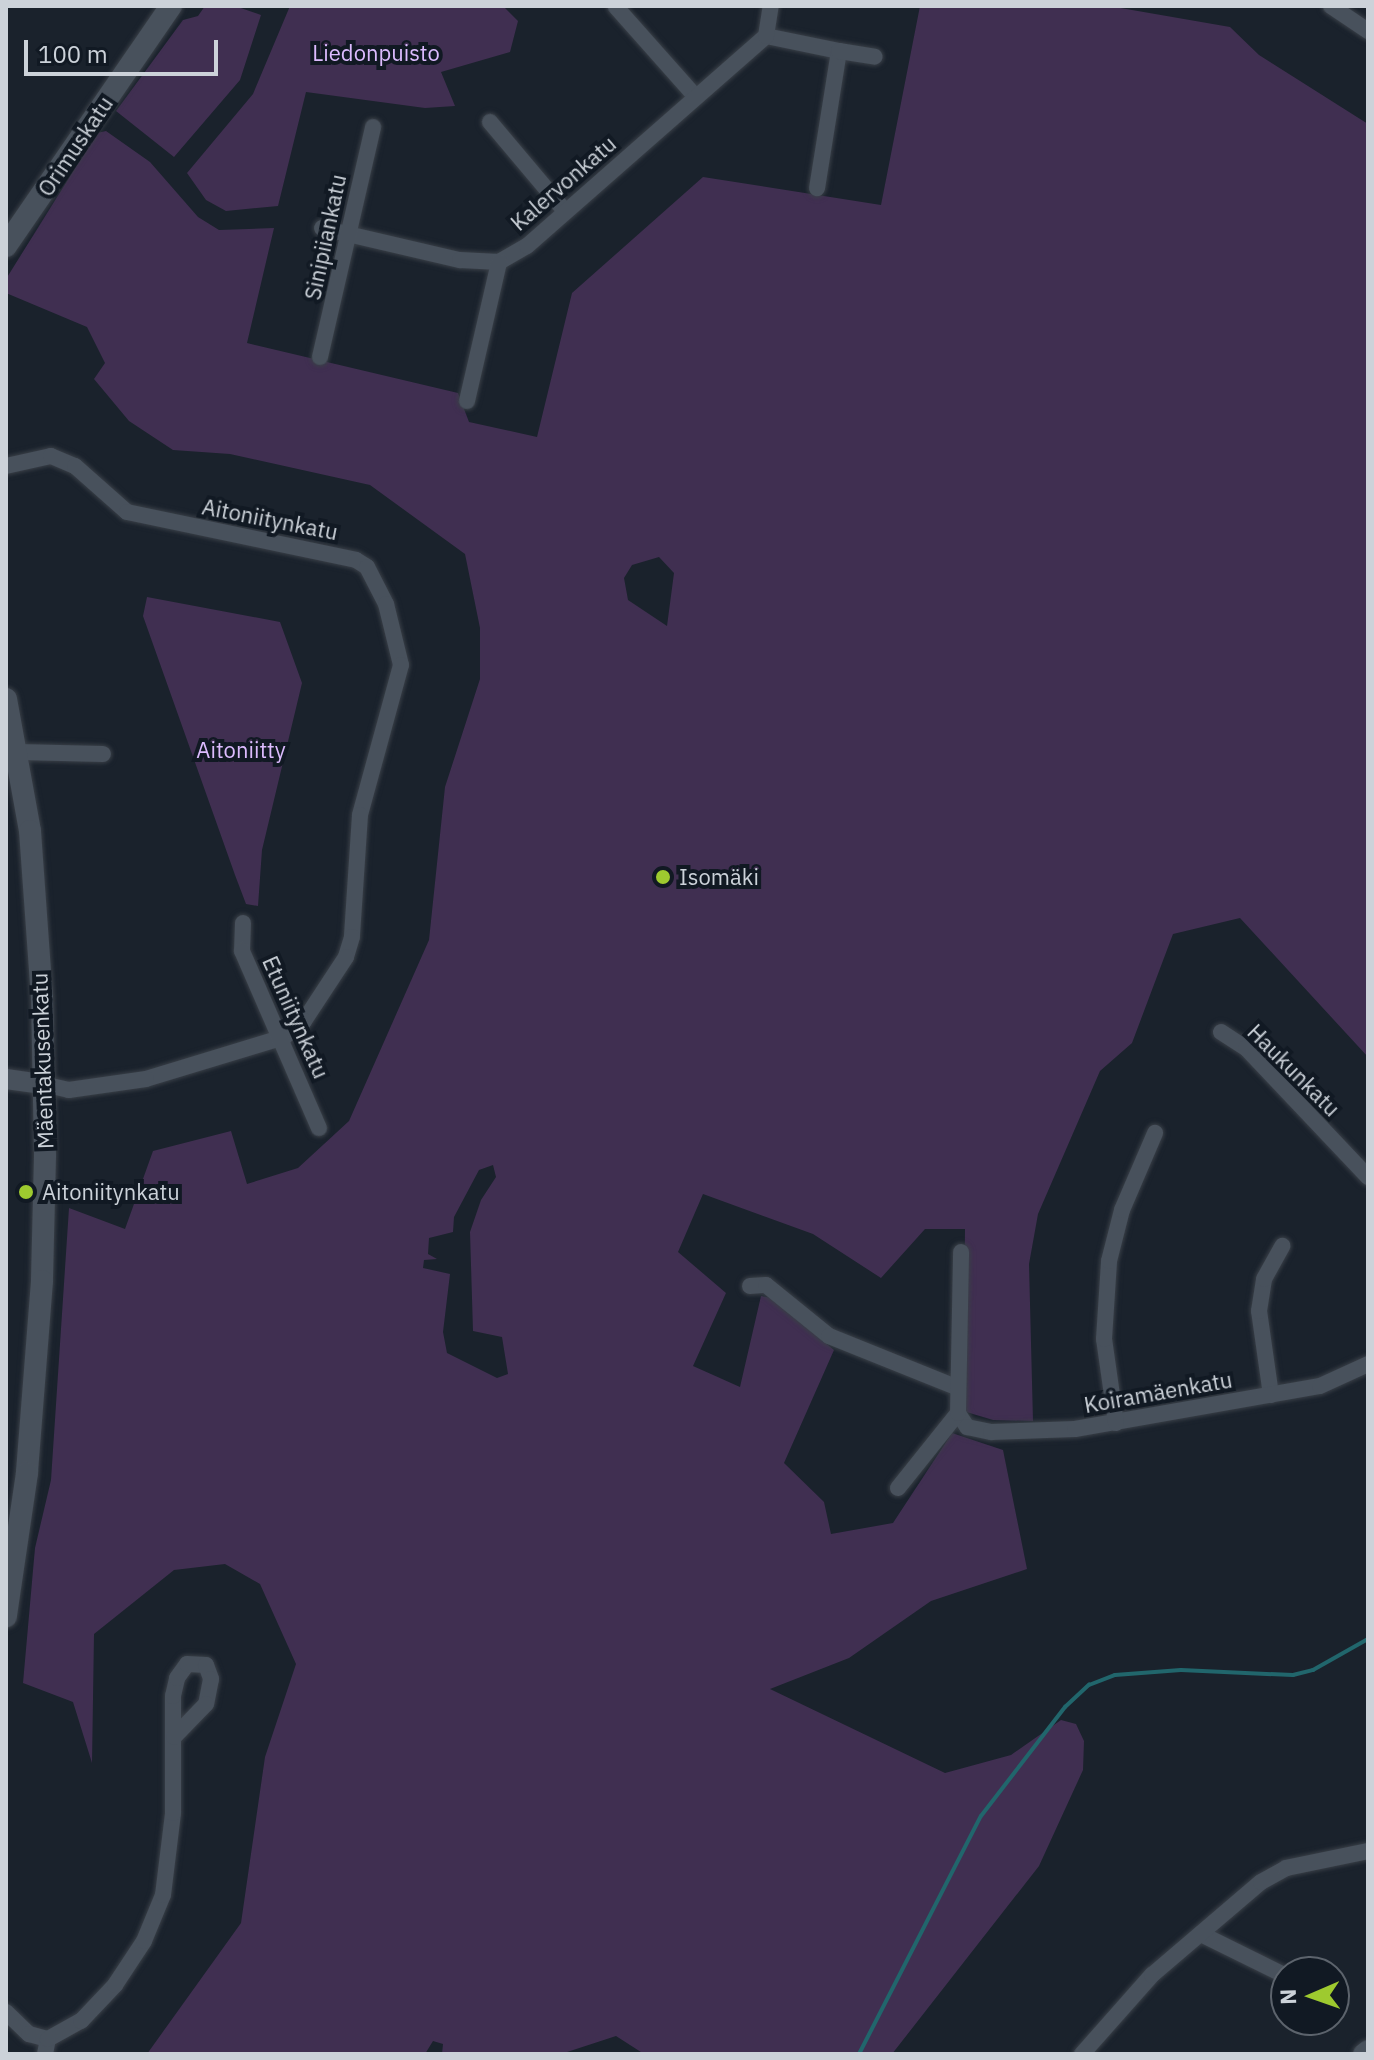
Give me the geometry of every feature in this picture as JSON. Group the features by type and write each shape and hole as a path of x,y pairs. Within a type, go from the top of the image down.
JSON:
{"main road":[{"name":"Orimuskatu","path":"6,246 171,6"},
{"name":"Mäentakusenkatu","path":"6,699 18,752 31,846 43,1084 42,1281 23,1515 6,1616"}],"street":[{"path":"771,6 766,36 875,57"},
{"path":"1331,6 1368,31"},
{"path":"616,7 696,97"},
{"name":"Kalervonkatu","path":"499,262 527,246 766,36"},
{"path":"817,188 839,51"},
{"path":"490,122 565,211"},
{"name":"Sinipiiankatu","path":"320,357 373,127"},
{"path":"322,228 460,260 499,262 467,401"},
{"name":"Aitoniitynkatu","path":"6,466 51,456 75,466 127,512 348,557 367,567 397,630 398,688 360,815 352,937 346,957 304,1021 284,1037 146,1079 69,1090 43,1084"},
{"path":"18,752 103,754"},
{"name":"Etuniitynkatu","path":"243,923 242,951 284,1037 319,1128"},
{"name":"Haukunkatu","path":"1221,1032 1246,1048 1368,1177"},
{"path":"6,1079 43,1084"},
{"path":"1116,1423 1104,1339 1105,1287 1122,1210 1155,1133"},
{"path":"1271,1395 1260,1299 1270,1263 1282,1246"},
{"path":"898,1488 958,1413 956,1387 961,1252"},
{"path":"750,1286 766,1285 829,1336 956,1387"},
{"name":"Koiramäenkatu","path":"958,1413 967,1427 1007,1434 1116,1423 1320,1386 1368,1364"},
{"path":"6,2012 46,2047 81,2021 115,1985 144,1941 163,1895 173,1813 174,1737"},
{"path":"1082,2054 1152,1975 1273,1874 1368,1851"},
{"path":"1201,1934 1270,1968"},
{"path":"1363,2054 1368,2050"}],"green space":[{"path":"205,6 235,6 261,15 240,80 174,157 116,111 183,20 198,16"},
{"name":"Liedonpuisto","path":"290,6 503,6 518,21 510,52 441,72 455,106 425,108 306,92 278,206 226,211 206,200 187,173 253,94"},
{"path":"920,6 1109,6 1230,27 1259,55 1368,124 1368,1057 1240,918 1173,934 1132,1043 1100,1071 1038,1214 1029,1264 1033,1421 993,1420 963,1411 965,1229 925,1229 881,1278 813,1234 703,1194 678,1252 726,1293 693,1366 740,1387 761,1296 772,1298 834,1350 784,1463 824,1502 831,1534 893,1523 952,1433 1003,1450 1027,1569 931,1601 849,1658 770,1689 945,1773 1011,1755 1061,1720 1076,1724 1084,1741 1083,1770 1039,1866 892,2054 644,2054 616,2036 561,2054 442,2054 443,2044 433,2041 425,2054 147,2054 241,1923 265,1757 296,1664 260,1584 225,1564 174,1570 94,1634 92,1763 73,1702 23,1683 35,1548 51,1480 69,1208 125,1229 153,1151 231,1131 247,1184 298,1168 349,1121 429,940 445,787 480,679 480,628 465,554 370,485 230,454 173,450 129,421 94,379 105,363 87,327 6,293 6,279 97,133 106,131 150,162 198,217 219,230 274,228 247,343 458,393 469,422 537,437 572,293 703,177 881,205","holes":["659,557 674,573 667,626 628,600 624,578 632,565","493,1165 496,1177 481,1200 470,1232 473,1331 502,1337 508,1374 497,1378 447,1353 443,1332 450,1274 423,1268 424,1260 437,1259 428,1254 429,1238 453,1232 454,1217 479,1170"]},
{"name":"Aitoniitty","path":"147,597 280,622 302,683 262,850 258,906 246,904 235,875 143,616"}],"waterway":[{"path":"859,2054 981,1816 1065,1707 1089,1685 1115,1675 1181,1670 1293,1675 1313,1670 1368,1639"}],"place":[{"name":"Isomäki","path":"663,877"},
{"name":"Aitoniitynkatu","path":"26,1192"}]}
